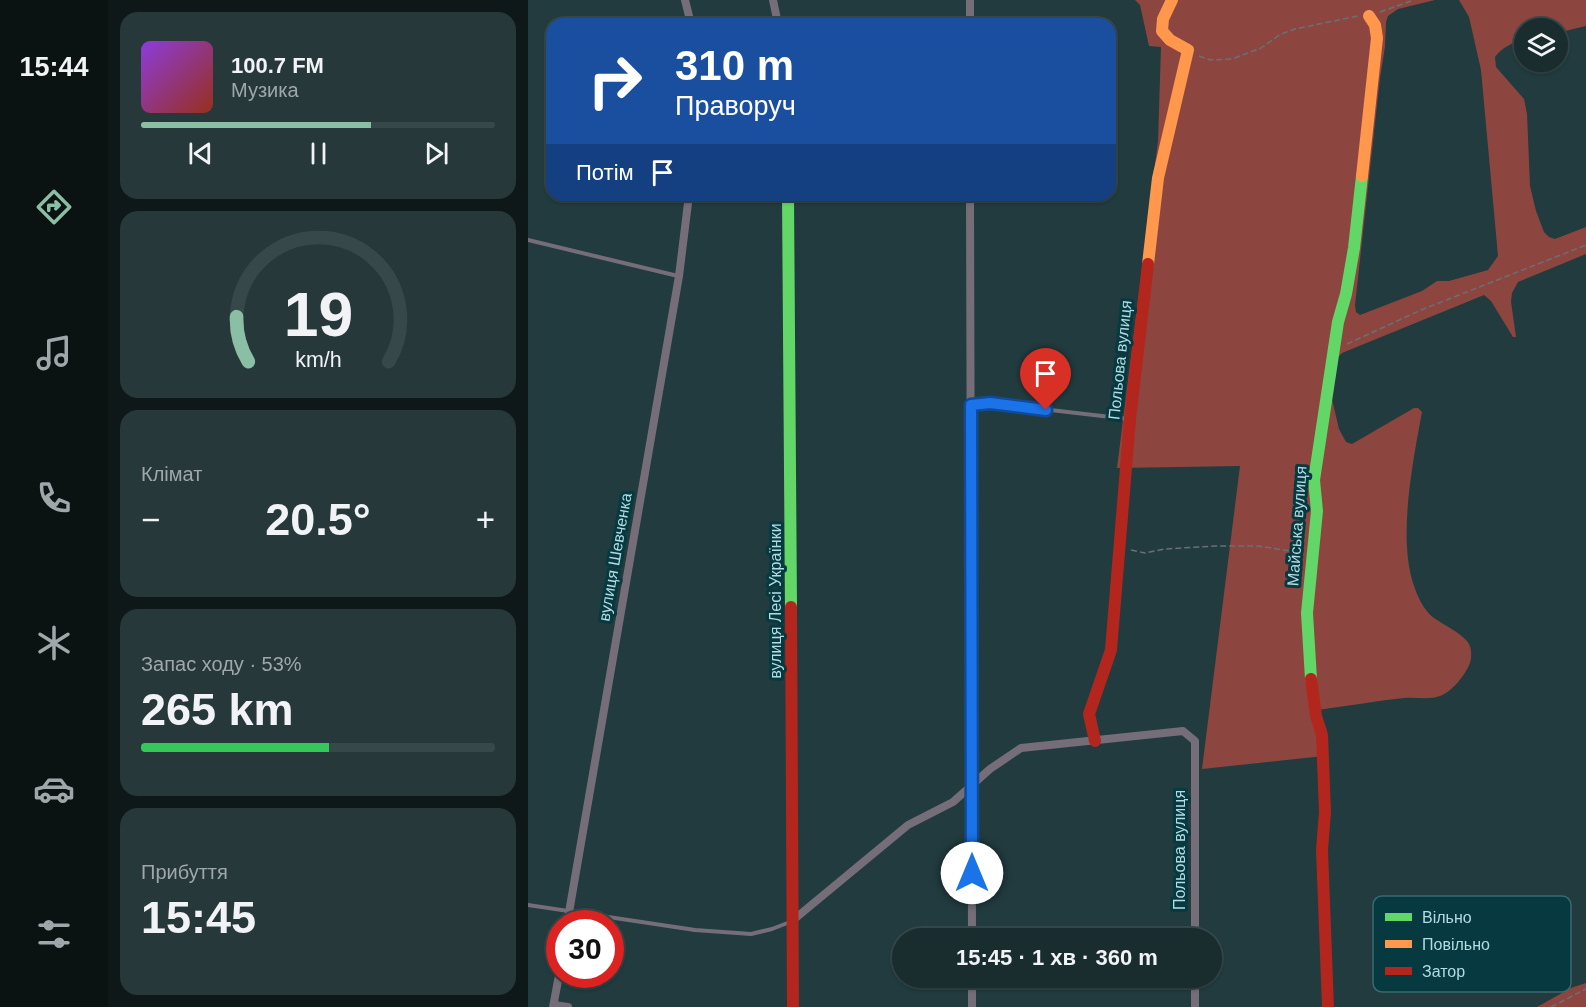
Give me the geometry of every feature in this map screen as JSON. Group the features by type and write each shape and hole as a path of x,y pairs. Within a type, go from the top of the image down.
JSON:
{"street":[{"path":"685,0 690,18"},
{"path":"773,0 777,18"},
{"path":"970,0 970,18"},
{"path":"1172,0 1161,21 1161,31 1166,38 1188,50"},
{"name":"Майська вулиця","path":"1328,1007 1322,850 1325,812 1322,735 1316,716 1307,613 1317,511 1314,480 1336,350 1338,322 1346,294 1354,248 1377,38 1375,25 1369,16"},
{"name":"Польова вулиця","path":"1188,50 1158,178 1130,419 1111,650 1089,714 1095,741 1183,731 1195,741 1195,928"},
{"name":"вулиця Шевченка","path":"570,910 679,276 688,201"},
{"name":"вулиця Лесі Українки","path":"788,201 791,358 793,1007"},
{"path":"970,201 972,928"},
{"path":"792,921 908,825 953,802 990,769 1021,748 1095,741"},
{"path":"556,988 553,1006 568,1007"},
{"path":"972,988 972,1007"},
{"path":"1195,988 1195,1007"}],"lane":[{"path":"528,240 679,276"},
{"path":"971,405 990,403 1130,419"},
{"path":"528,905 570,910"},
{"path":"624,919 695,930 751,934 792,921"}],"path":[{"path":"1188,50 1210,60 1232,58 1254,51 1281,34 1295,29 1354,16 1369,16 1414,0"},
{"path":"1336,350 1421,310 1586,245"},
{"path":"1120,544 1134,551 1145,553 1165,549 1215,546 1258,546 1290,551 1305,546 1314,535"},
{"path":"1551,1007 1586,989"}],"shaded area":[{"path":"1135,0 1435,0 1398,9 1388,16 1386,22 1355,305 1356,312 1360,315 1422,291 1437,281 1449,281 1488,270 1498,256 1481,70 1469,17 1459,0 1586,0 1586,26 1568,30 1568,18 1514,18 1514,43 1495,57 1496,67 1524,99 1527,114 1530,186 1544,232 1555,239 1586,227 1586,254 1518,282 1512,293 1511,302 1516,337 1513,337 1491,301 1484,295 1342,353 1338,357 1331,395 1339,429 1346,442 1352,444 1414,408 1422,412 1408,498 1409,564 1415,588 1424,607 1430,615 1467,641 1471,655 1470,663 1462,677 1454,687 1440,696 1404,698 1318,710 1324,756 1202,769 1240,466 1117,468 1158,141 1161,47 1149,46 1140,5"},
{"path":"1586,983 1586,1007 1537,1007 1564,992 1571,992 1571,988"}],"traffic: fast":[{"path":"1311,679 1307,613 1317,511 1314,480 1338,322 1346,294 1354,248 1362,176"},
{"path":"788,201 791,607"}],"traffic: slow":[{"path":"1148,264 1158,178 1188,50 1170,40 1162,31 1163,19 1172,0"},
{"path":"1362,176 1377,38 1375,25 1369,16"}],"traffic: jam":[{"path":"1095,741 1089,714 1111,650 1130,419 1148,264"},
{"path":"791,607 793,1007"},
{"path":"1311,679 1316,716 1322,735 1325,812 1322,850 1328,1007"}],"route":[{"path":"972,873 971,405 990,403 1046,410"}]}
